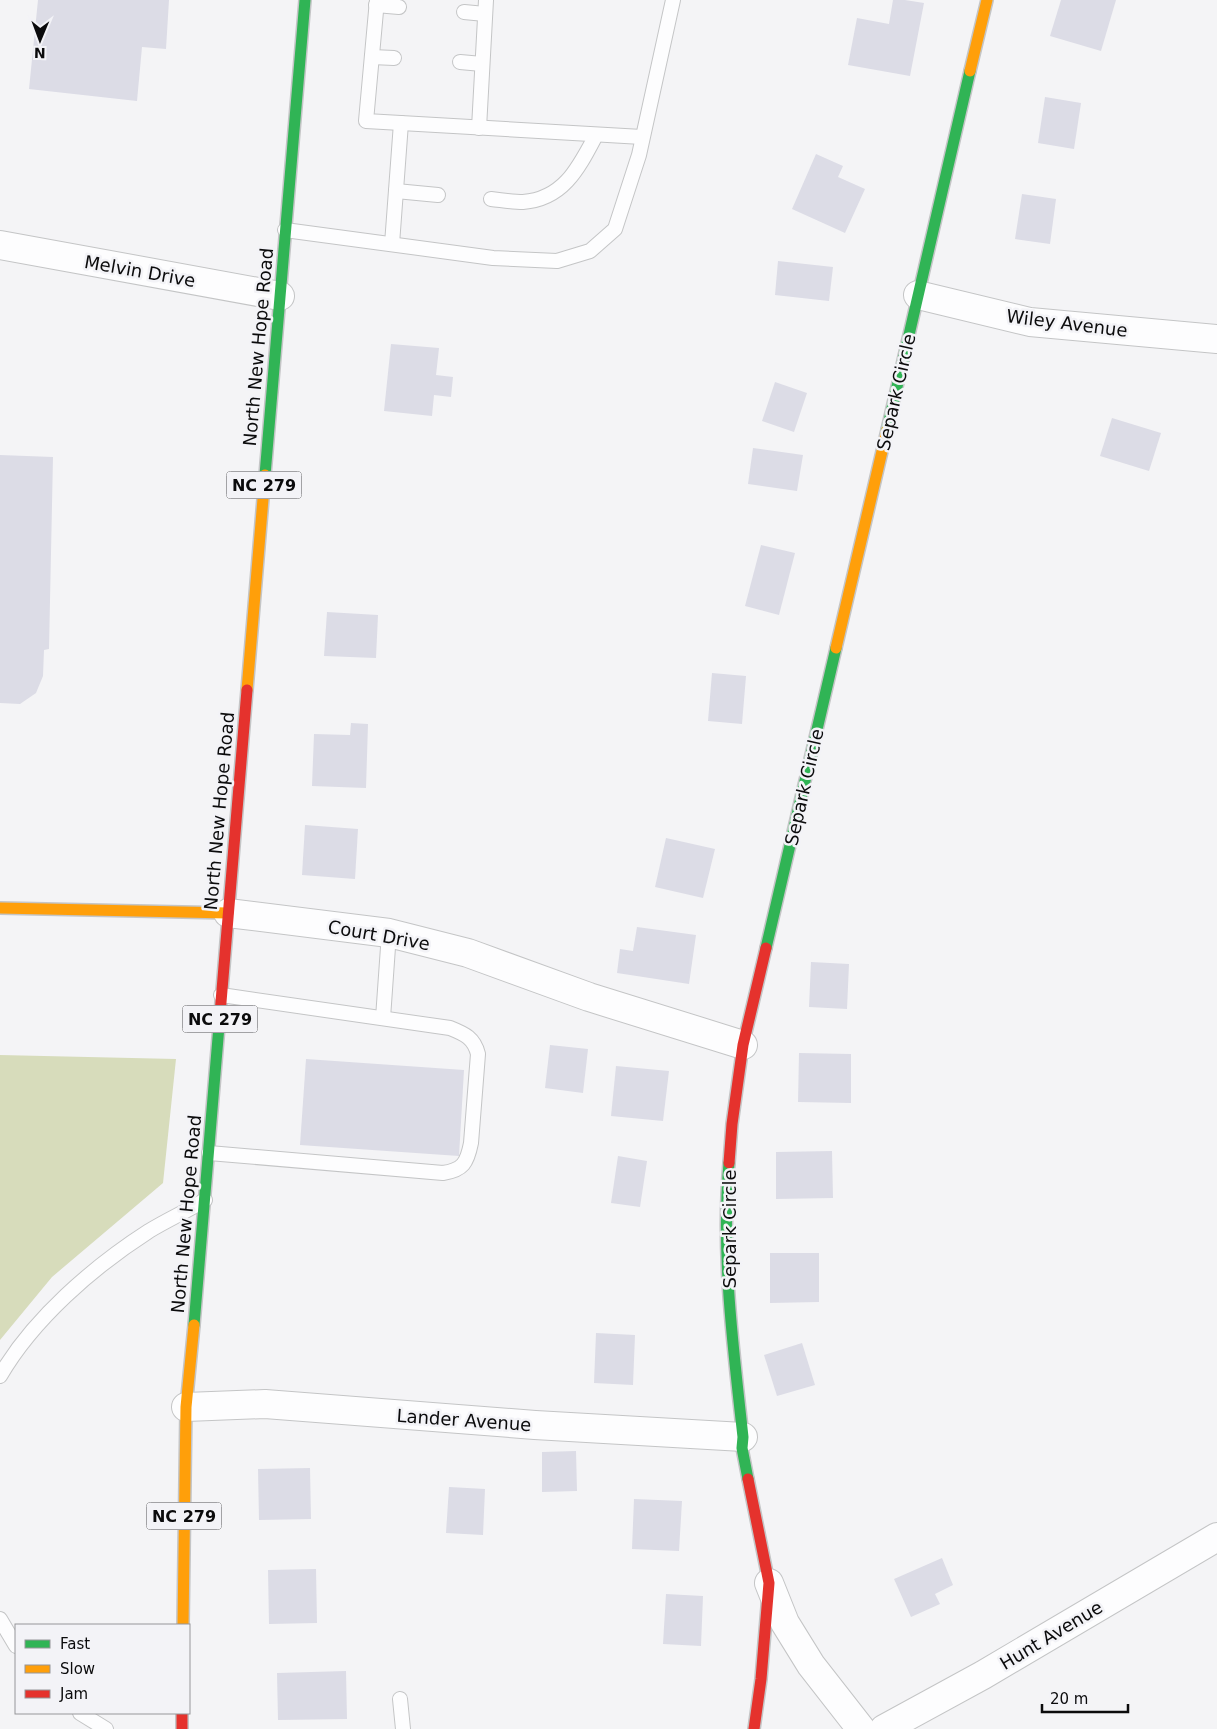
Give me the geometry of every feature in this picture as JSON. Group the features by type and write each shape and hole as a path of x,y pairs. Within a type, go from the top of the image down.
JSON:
{"street":[{"name":"North New Hope Road","path":"183,1624 186,1407 209,1153 305,0"},
{"name":"Separk Circle","path":"862,1729 811,1665 785,1623 769,1583 742,1448 743,1437 730,1320 726,1196 732,1124 743,1045 987,0"},
{"name":"Melvin Drive","path":"0,245 280,296"},
{"name":"Wiley Avenue","path":"918,295 1030,322 1217,339"},
{"name":"Court Drive","path":"0,908 228,913 389,933 468,952 589,997 743,1045"},
{"name":"Lander Avenue","path":"186,1407 265,1404 535,1425 743,1437"},
{"name":"Hunt Avenue","path":"884,1729 983,1675 1217,1537"},
{"name":"Separk Circle","path":"754,1729 761,1679 769,1583"},
{"path":"182,1714 182,1729"}],"lane":[{"path":"285,230 494,258 557,261 590,251 615,229 639,155 673,0"},
{"path":"398,7 376,3 366,121 642,137"},
{"path":"464,12 486,7 479,128"},
{"path":"372,57 394,58"},
{"path":"460,62 482,64"},
{"path":"392,244 401,123"},
{"path":"491,199 523,202 547,197 563,186 579,168 596,134"},
{"path":"396,191 438,195"},
{"path":"383,1018 389,933"},
{"path":"209,1153 443,1173 455,1171 464,1165 469,1156 471,1143 478,1054 475,1044 466,1034 450,1028 222,995"},
{"path":"0,1376 35,1327 97,1267 149,1231 205,1200"},
{"path":"0,1619 15,1644"},
{"path":"400,1699 403,1729"},
{"path":"82,1714 106,1729"}],"green space":[{"path":"0,1055 176,1059 163,1183 52,1277 0,1340"}],"building":[{"path":"38,0 169,0 166,49 142,47 137,101 29,89"},
{"path":"893,0 924,3 910,76 848,65 857,18 889,24"},
{"path":"1061,0 1116,0 1101,51 1050,36"},
{"path":"1045,97 1081,103 1074,149 1038,143"},
{"path":"816,154 843,166 838,177 865,189 845,233 792,209"},
{"path":"1022,194 1056,199 1050,244 1015,239"},
{"path":"778,261 833,267 829,301 775,295"},
{"path":"391,344 439,348 436,375 453,377 451,397 434,395 432,416 384,411"},
{"path":"775,382 807,393 794,432 762,421"},
{"path":"1112,418 1161,433 1149,471 1100,456"},
{"path":"753,448 803,455 797,491 748,484"},
{"path":"0,455 53,457 49,649 44,650 43,676 36,693 20,704 0,703"},
{"path":"761,545 795,553 779,615 745,606"},
{"path":"327,612 378,615 376,658 324,656"},
{"path":"712,673 746,676 742,724 708,721"},
{"path":"351,723 368,724 366,788 312,786 314,734 350,735"},
{"path":"305,825 358,829 355,879 302,875"},
{"path":"666,838 715,849 703,898 655,887"},
{"path":"637,927 696,935 689,984 617,973 620,949 633,951"},
{"path":"811,962 849,964 847,1009 809,1007"},
{"path":"550,1045 588,1049 583,1093 545,1088"},
{"path":"799,1053 851,1054 851,1103 798,1102"},
{"path":"306,1059 464,1070 459,1156 300,1145"},
{"path":"616,1066 669,1071 663,1121 611,1116"},
{"path":"832,1151 833,1198 776,1199 776,1152"},
{"path":"618,1156 647,1161 640,1207 611,1203"},
{"path":"770,1253 819,1253 819,1302 770,1303"},
{"path":"596,1333 635,1335 633,1385 594,1383"},
{"path":"802,1343 815,1385 777,1396 764,1355"},
{"path":"576,1451 577,1491 542,1492 542,1452"},
{"path":"310,1468 311,1519 259,1520 258,1469"},
{"path":"449,1487 485,1489 483,1535 446,1533"},
{"path":"634,1499 682,1501 679,1551 632,1549"},
{"path":"942,1558 953,1585 935,1594 940,1604 911,1617 894,1579"},
{"path":"316,1569 317,1623 269,1624 268,1570"},
{"path":"666,1594 703,1596 701,1646 663,1644"},
{"path":"346,1671 347,1719 278,1720 277,1673"}],"traffic: fast":[{"path":"265,475 305,0"},
{"path":"887,430 970,71"},
{"path":"766,948 836,648"},
{"path":"194,1325 220,1014"},
{"path":"729,1163 726,1231 729,1300 743,1437 742,1448 748,1479"}],"traffic: slow":[{"path":"970,71 987,0"},
{"path":"836,648 887,430"},
{"path":"247,690 265,475"},
{"path":"0,908 228,913"},
{"path":"183,1624 186,1407 194,1325"}],"traffic: jam":[{"path":"220,1014 247,690"},
{"path":"729,1163 732,1124 743,1045 766,948"},
{"path":"748,1479 769,1583 761,1679 754,1729"},
{"path":"182,1714 182,1729"}]}
